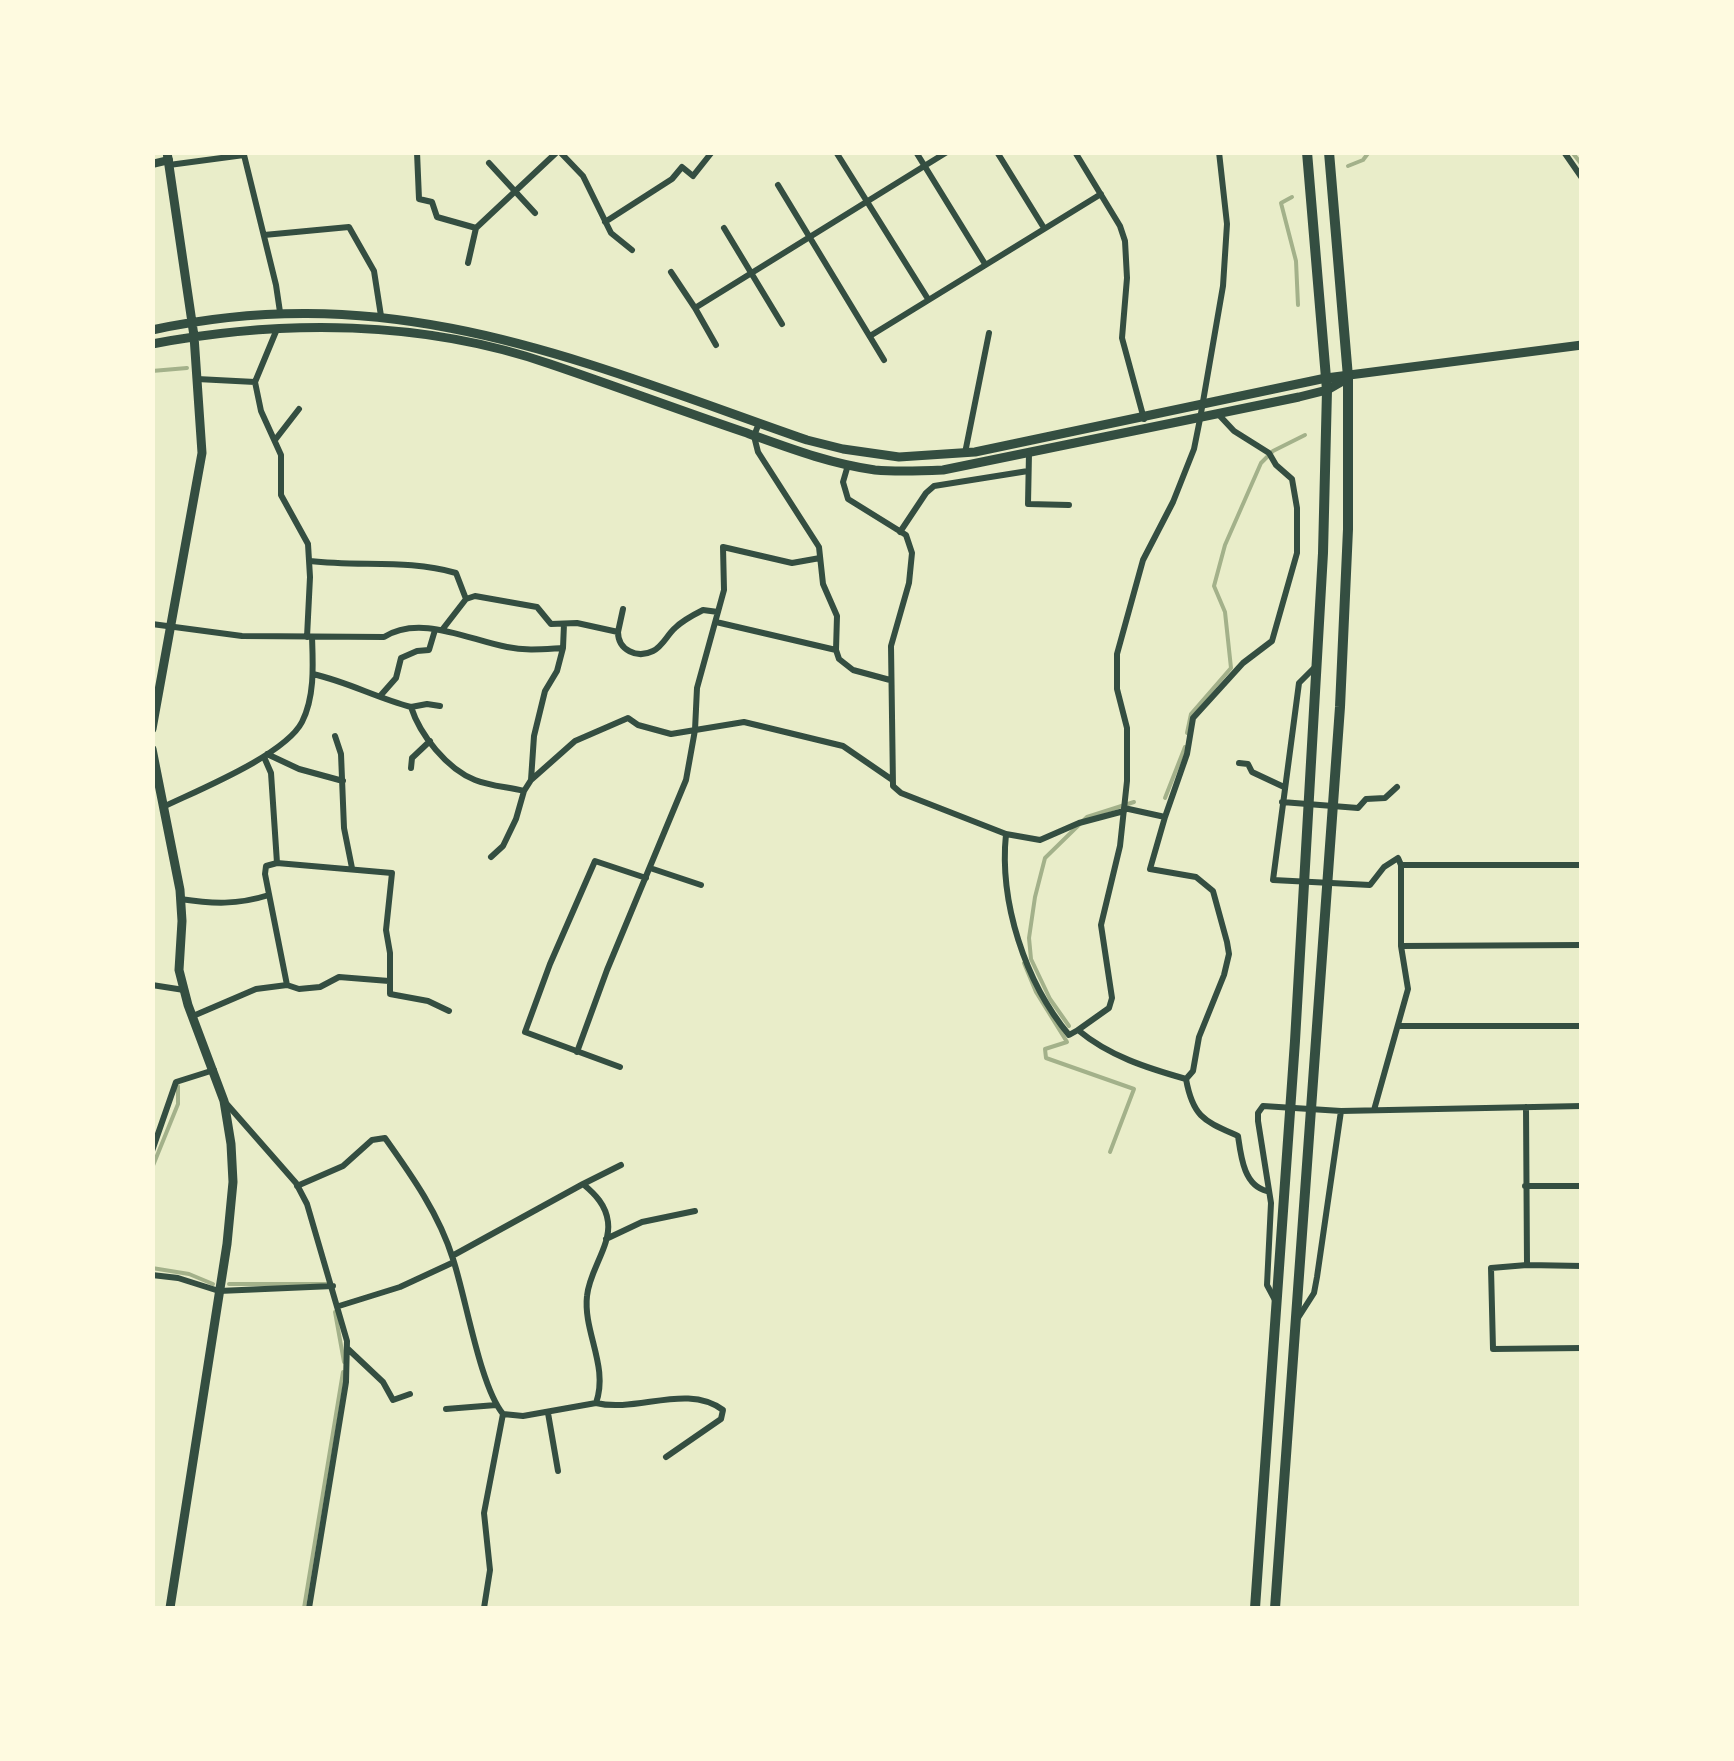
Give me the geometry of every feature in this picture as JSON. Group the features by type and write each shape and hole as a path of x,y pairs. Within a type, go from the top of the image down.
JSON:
{"highway":[{"path":"1255,1608 1295,1041 1317,665 1327,384 1306,152"},
{"path":"1275,1608 1340,707 1350,467 1348,377 1329,152"}],"main road":[{"path":"152,729 202,452 194,336 168,159"},
{"path":"152,330 280,312 381,316 462,328 509,339 807,440 872,455 920,458 1327,384"},
{"path":"152,344 277,328 344,327 458,340 546,362 808,454 874,470 943,470 1219,415 1348,377 1582,345"},
{"path":"152,750 180,899 179,970 224,1101 232,1144 233,1182 220,1291 170,1608"}],"street":[{"path":"152,164 168,159 254,152"},
{"path":"417,152 419,198 432,202 437,217 476,228"},
{"path":"468,263 476,228 558,152 583,176 611,232 632,250"},
{"path":"605,222 672,179 682,167 693,176 712,152"},
{"path":"836,152 928,300"},
{"path":"916,152 985,264"},
{"path":"695,308 947,152"},
{"path":"997,152 1044,228"},
{"path":"1076,152 1125,241 1128,278 1122,338 1147,429"},
{"path":"1006,834 1005,889 1030,969 1057,1020 1070,1035 1109,1008 1112,998 1101,925 1120,846 1124,807 1126,728 1117,689 1117,654 1144,560 1194,449 1223,286 1227,224 1220,152"},
{"path":"1564,152 1582,178"},
{"path":"240,155 264,234 280,312"},
{"path":"488,163 535,213"},
{"path":"778,185 884,360"},
{"path":"870,336 1101,194"},
{"path":"264,234 349,228 374,271 381,316"},
{"path":"724,228 782,324"},
{"path":"671,272 716,344"},
{"path":"164,807 265,756 301,725 313,674 309,637 310,560 303,532 281,495 281,455 260,411 255,382 277,328"},
{"path":"964,453 989,333"},
{"path":"198,378 255,382"},
{"path":"274,440 299,410"},
{"path":"1186,1079 1193,1071 1199,1037 1213,1008 1228,954 1213,890 1196,877 1150,869 1185,762 1193,718 1244,663 1272,640 1297,553 1298,508 1292,479 1270,454 1234,431 1219,415"},
{"path":"759,423 754,436 758,452 814,536 823,584 837,616 836,650 844,666 890,680"},
{"path":"1028,453 1028,504 1069,506"},
{"path":"849,464 843,482 848,499 900,532 910,542 912,553 909,583 891,646 892,779"},
{"path":"900,532 934,486 1028,471"},
{"path":"577,1052 606,970 681,795 695,730 697,688 724,590 724,547 792,563 820,558"},
{"path":"310,560 346,565 428,564 456,572 466,599"},
{"path":"381,695 396,678 401,658 429,650 438,631 452,621 466,599 475,596 537,606 551,624 576,623 618,632"},
{"path":"624,609 618,641 632,653 651,652 684,621 703,610 718,612"},
{"path":"716,622 836,650"},
{"path":"152,624 242,636 309,637 384,637 414,626 509,648 563,648"},
{"path":"532,780 534,736 545,691 563,648 564,624"},
{"path":"1317,665 1299,683 1273,880 1370,885 1384,867 1398,858 1408,990 1374,1110"},
{"path":"313,674 350,683 411,707 440,706"},
{"path":"411,707 430,742 456,769 475,780 524,791"},
{"path":"491,857 510,832 524,791 532,780 575,742 628,718 671,734 744,722 843,746 892,779 901,793 1006,834 1040,840 1124,807 1164,817"},
{"path":"335,736 341,754 344,828 352,868"},
{"path":"411,768 412,758 430,742"},
{"path":"265,756 342,781"},
{"path":"265,756 271,773 276,863"},
{"path":"1239,763 1248,764 1252,772 1284,787"},
{"path":"1282,802 1358,808 1366,799 1384,798 1397,786"},
{"path":"620,1067 525,1032 596,861 646,878"},
{"path":"287,985 266,866 276,863 392,873 386,930 390,994 428,1001 449,1011"},
{"path":"1401,865 1582,865"},
{"path":"650,868 700,885"},
{"path":"180,899 218,905 245,903 269,894"},
{"path":"1402,946 1582,946"},
{"path":"192,1016 256,990 287,985 299,989 320,986 339,977 389,980"},
{"path":"152,985 184,990"},
{"path":"1398,1026 1582,1026"},
{"path":"1078,1030 1091,1041 1142,1067 1186,1079"},
{"path":"152,1151 176,1082 215,1070"},
{"path":"1186,1079 1199,1116 1238,1136 1248,1178 1259,1190 1267,1192"},
{"path":"224,1101 298,1186 307,1204 348,1348 310,1608"},
{"path":"1275,1300 1268,1285 1271,1214 1258,1122 1263,1106 1339,1110 1582,1106"},
{"path":"1526,1108 1527,1266"},
{"path":"1296,1320 1314,1293 1339,1110"},
{"path":"298,1186 343,1166 372,1140 385,1138 430,1204 453,1259 496,1405 502,1414 484,1513 490,1570 484,1608"},
{"path":"338,1306 400,1288 620,1166"},
{"path":"583,1184 604,1206 609,1224 587,1293 586,1311 599,1370 596,1403"},
{"path":"1525,1186 1582,1186"},
{"path":"606,1239 642,1222 695,1211"},
{"path":"1582,1266 1491,1268 1493,1348 1582,1348"},
{"path":"152,1275 178,1278 220,1291 332,1286"},
{"path":"348,1348 383,1382 393,1400 410,1394"},
{"path":"502,1414 548,1413 596,1403 613,1408 704,1398 722,1410 721,1419 666,1457"},
{"path":"446,1409 496,1405"},
{"path":"548,1413 558,1471"}],"waterway":[{"path":"1348,166 1363,160 1369,152"},
{"path":"1572,152 1582,165"},
{"path":"1292,197 1281,203 1296,261 1298,305"},
{"path":"152,371 187,368"},
{"path":"1187,733 1191,714 1231,668 1225,612 1214,586 1225,545 1261,463 1273,451 1305,435"},
{"path":"1165,798 1185,747"},
{"path":"1069,1026 1050,999 1031,959 1029,938 1045,858 1087,817 1134,802"},
{"path":"1024,963 1036,992 1067,1042 1045,1049 1046,1058 1134,1089 1110,1152"},
{"path":"152,1168 178,1104 178,1086"},
{"path":"152,1268 189,1274 213,1284"},
{"path":"229,1284 327,1284"},
{"path":"335,1312 344,1362"},
{"path":"304,1608 343,1372"}]}
